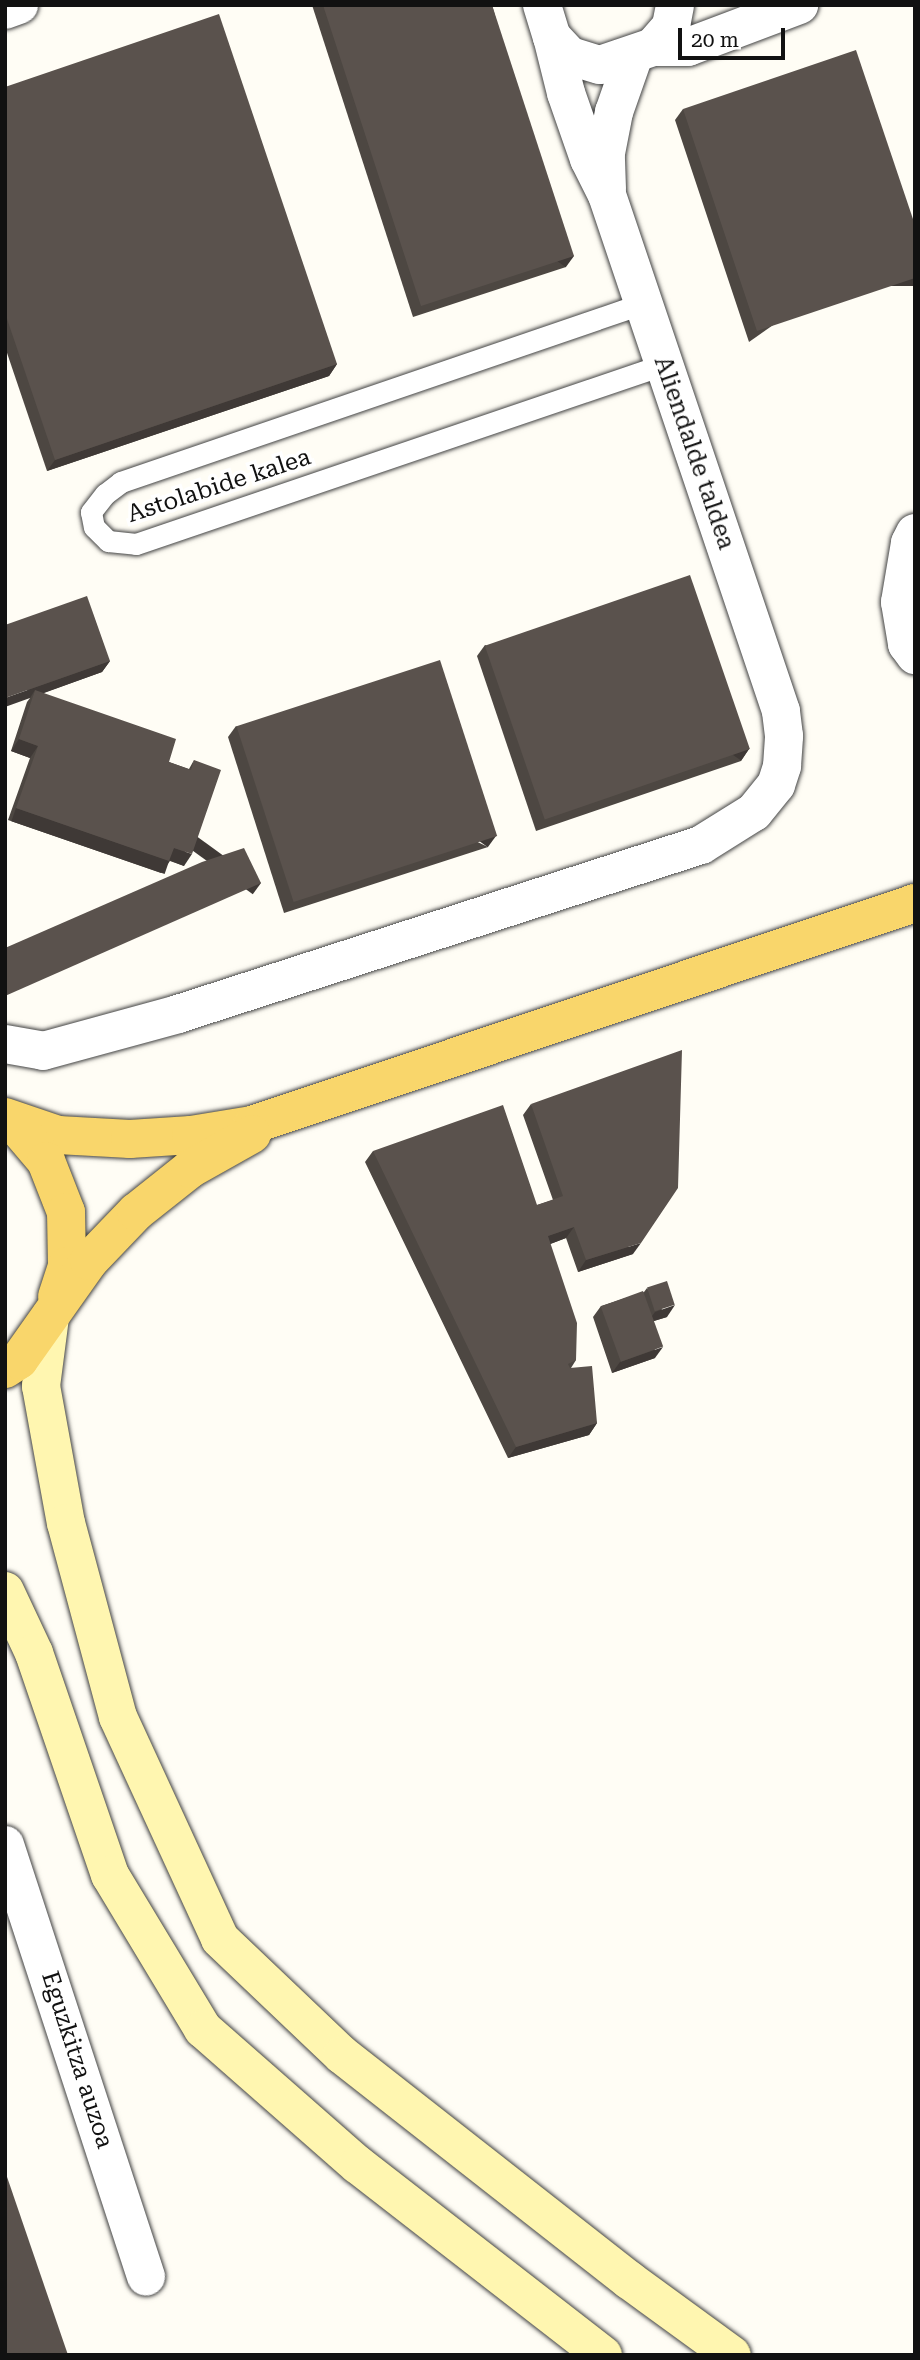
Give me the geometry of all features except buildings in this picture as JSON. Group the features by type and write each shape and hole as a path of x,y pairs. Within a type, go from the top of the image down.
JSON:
{"main road":[{"path":"8,1119 58,1135 130,1139 191,1135 252,1125 915,903"},
{"path":"5,1369 19,1360 89,1261 136,1212 190,1169 310,1106"},
{"path":"8,1119 46,1161 66,1212 67,1266 50,1317 41,1386 66,1523 118,1717 220,1939 342,2055 629,2280 732,2355"},
{"path":"5,1591 34,1653 110,1875 203,2029 358,2165 603,2355"}],"street":[{"path":"5,10 19,5"},
{"name":"Aliendalde taldea","path":"607,195 606,153 614,112 644,51 671,26 675,5"},
{"name":"Aliendalde taldea","path":"547,21 570,56 600,65 644,51 688,47 799,5"},
{"name":"Aliendalde taldea","path":"5,1044 43,1051 178,1014 701,845 754,812 776,785 782,766 784,736 781,711 607,195 589,159 566,93 547,21"},
{"path":"915,533 910,543 900,602 907,644 915,655"},
{"name":"Eguzkitza auzoa","path":"5,1845 146,2277"}],"lane":[{"name":"Astolabide kalea","path":"644,303 121,482 105,495 91,512 94,527 108,541 136,544 665,364"}]}
